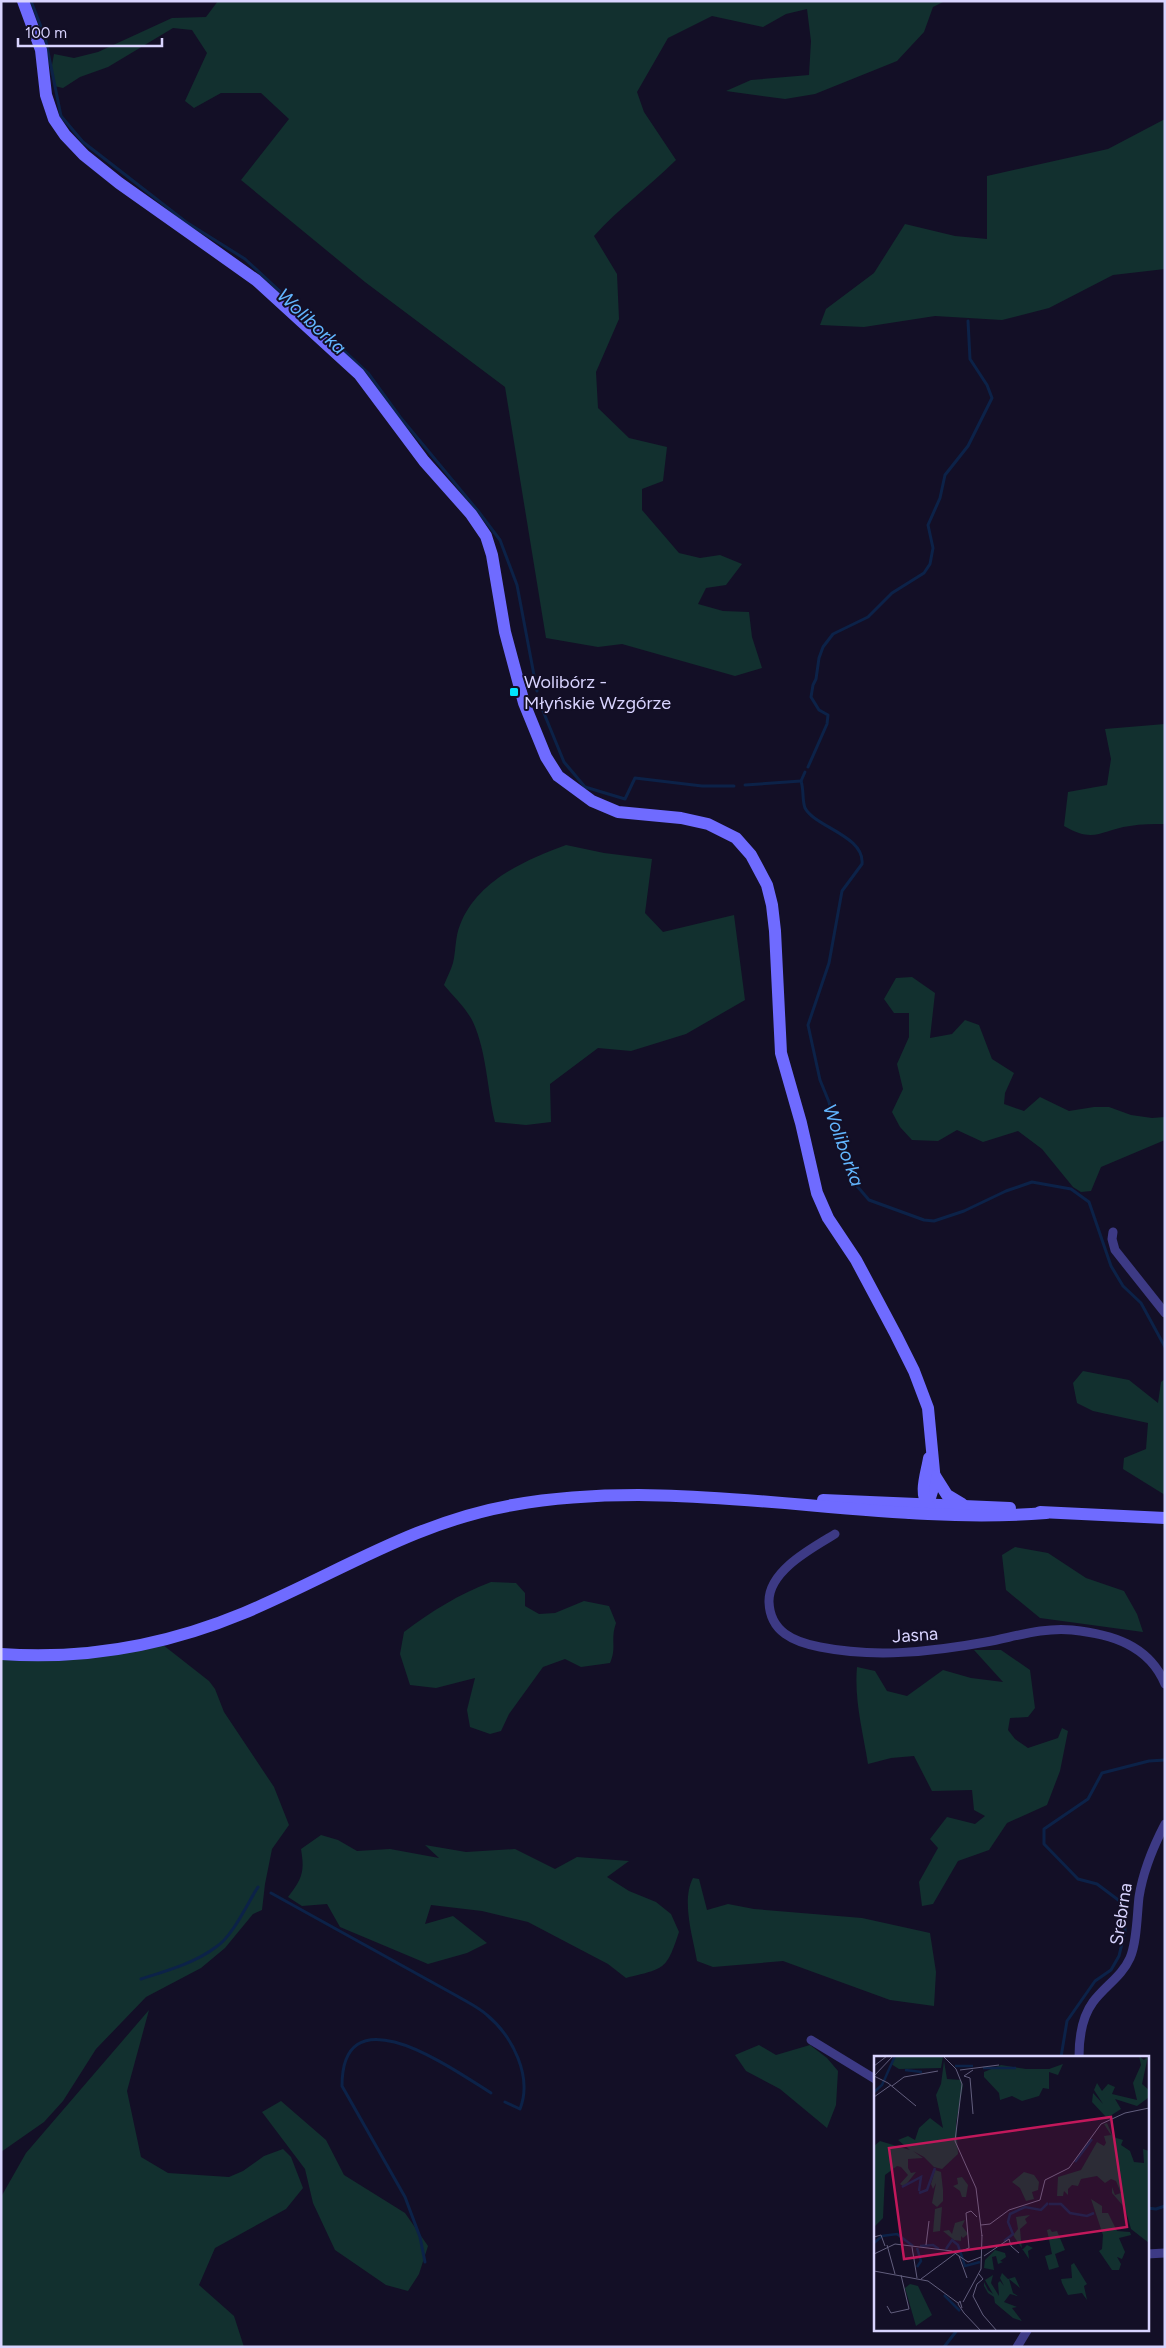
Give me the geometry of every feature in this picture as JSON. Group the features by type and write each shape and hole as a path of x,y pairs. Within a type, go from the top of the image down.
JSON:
{"main road":[{"path":"23,1 41,50 46,95 54,120 65,135 84,155 119,183 256,280 359,374 424,461 471,514 486,536 492,554 505,632 524,703 546,757 558,776 592,801 618,812 708,824 736,838 751,855 767,885 772,906 775,931 780,1053 801,1122 817,1193 828,1218 868,1282 914,1371 928,1408 935,1476 932,1495 926,1504"},
{"path":"911,1508 923,1489 932,1441"},
{"path":"935,1476 947,1495 964,1505"},
{"path":"923,1489 926,1504 942,1514"},
{"path":"1,1654 48,1655 91,1653 158,1641 198,1630 244,1613 405,1538 477,1512 513,1505 610,1496 659,1496 770,1502 828,1500 911,1508 942,1514 1013,1516 1046,1513"},
{"path":"911,1508 926,1504 964,1505 1014,1508 1046,1513 1165,1518"}],"street":[{"path":"1113,1232 1112,1239 1115,1250 1165,1313"},
{"name":"Jasna","path":"835,1534 790,1563 773,1586 769,1599 770,1615 775,1626 788,1638 838,1651 893,1653 947,1649 1040,1631 1070,1630 1102,1634 1131,1644 1148,1656 1160,1671 1165,1684"},
{"name":"Srebrna","path":"1079,2056 1086,2013 1094,2001 1124,1969 1131,1957 1140,1894 1146,1868 1165,1824"},
{"path":"811,2040 874,2078"},
{"path":"1148,2254 1165,2253"},
{"path":"1017,2347 1027,2330"}],"green space":[{"path":"218,1 945,1 933,7 924,32 897,61 815,94 785,99 726,91 751,80 809,75 811,41 807,9 786,14 763,27 712,16 668,38 637,92 644,112 676,160 594,236 617,274 619,319 596,372 598,408 629,438 667,447 663,481 642,489 642,510 679,553 700,558 720,555 742,564 726,585 706,588 698,604 723,611 749,612 752,637 762,668 735,676 622,644 598,647 546,638 505,387 365,282 241,180 289,119 261,93 221,93 194,108 185,101 207,53 192,30 173,28 108,67 80,77 63,88 54,86 51,71 54,54 74,58 98,52 172,18 206,17"},
{"path":"1165,119 1165,269 1113,275 1049,308 1002,320 935,316 864,327 820,325 826,309 874,273 905,224 955,236 987,239 987,176 1108,149"},
{"path":"1165,724 1165,824 1134,825 1091,835 1083,834 1064,826 1068,792 1107,785 1111,759 1105,729"},
{"path":"566,845 604,853 652,859 645,913 663,932 734,915 745,1000 686,1034 631,1051 598,1048 550,1084 551,1122 526,1125 495,1122 478,1034 467,1012 444,985 453,963 457,934 468,910 490,884 519,865"},
{"path":"912,977 935,993 930,1038 952,1034 965,1020 979,1025 992,1059 1014,1073 1005,1093 1004,1104 1024,1111 1040,1097 1069,1111 1109,1107 1131,1115 1152,1118 1165,1117 1165,1140 1101,1167 1091,1191 1081,1192 1073,1187 1042,1149 1018,1131 983,1142 957,1130 938,1141 912,1140 900,1127 892,1112 903,1089 897,1064 909,1037 909,1013 894,1013 884,999 896,978"},
{"path":"1083,1371 1129,1380 1158,1403 1161,1382 1165,1379 1165,1495 1123,1469 1124,1458 1146,1449 1148,1423 1093,1411 1077,1403 1073,1383"},
{"path":"1015,1547 1048,1553 1086,1578 1124,1591 1137,1614 1143,1632 1040,1618 1006,1590 1002,1555"},
{"path":"491,1582 516,1583 525,1593 525,1606 539,1614 555,1613 584,1601 609,1606 616,1623 610,1663 581,1667 565,1659 543,1667 509,1714 501,1731 490,1734 470,1727 467,1710 475,1678 436,1688 410,1685 400,1654 404,1632 446,1604"},
{"path":"158,1641 209,1681 215,1689 224,1712 274,1787 289,1825 272,1849 262,1910 253,1914 225,1948 201,1968 146,1997 96,2049 63,2101 44,2122 1,2152 1,1654"},
{"path":"974,1650 1001,1650 1030,1670 1035,1708 1028,1717 1010,1718 1008,1730 1015,1739 1028,1748 1058,1738 1062,1728 1068,1731 1060,1771 1047,1805 1007,1823 989,1850 958,1861 933,1904 922,1906 919,1882 938,1848 930,1839 947,1817 975,1824 985,1816 974,1810 972,1790 932,1791 914,1756 891,1758 868,1764 858,1704 857,1667 875,1671 887,1691 907,1696 943,1670 971,1678 1003,1682"},
{"path":"321,1835 338,1840 357,1851 390,1849 439,1858 425,1845 466,1852 515,1849 555,1869 577,1857 629,1861 607,1877 629,1891 656,1902 671,1914 679,1932 671,1954 662,1966 649,1972 626,1978 608,1964 528,1922 482,1911 431,1905 425,1924 453,1916 487,1943 467,1953 428,1964 340,1927 327,1904 302,1906 288,1897 301,1875 303,1864 301,1849"},
{"path":"693,1878 699,1879 707,1910 728,1904 754,1909 862,1918 930,1933 936,1972 934,2006 890,2000 783,1961 713,1967 697,1961 688,1908 688,1897"},
{"path":"149,2010 127,2091 141,2157 168,2173 229,2177 243,2171 264,2156 283,2149 291,2157 303,2188 286,2209 215,2248 199,2285 234,2316 244,2347 1,2347 1,2197 26,2153"},
{"path":"759,2045 776,2055 810,2045 827,2058 838,2071 836,2105 827,2128 780,2089 746,2071 735,2055"},
{"path":"281,2101 326,2140 344,2175 405,2213 428,2246 419,2274 408,2291 386,2285 335,2250 313,2203 305,2169 262,2112"}],"waterway":[{"name":"Woliborka","path":"31,1 45,37 61,116 83,142 186,222 245,259 368,373 400,417 500,540 517,585 537,691"},
{"path":"808,767 827,724 828,715 819,710 811,697 823,647 833,634 868,617 892,593 924,573 930,564 933,548 928,525 940,498 945,475 968,446 992,398 987,385 970,359 968,321"},
{"name":"Woliborka","path":"541,706 564,762 585,787 625,799 635,778 702,786 734,786"},
{"path":"801,781 805,772"},
{"name":"Woliborka","path":"801,781 804,805 810,815 848,839 861,854 862,864 842,891 829,963 808,1025 820,1080 829,1102 835,1128 842,1138 857,1186 869,1200 924,1220 934,1221 964,1211 1006,1191 1032,1182 1071,1189 1089,1202 1111,1266 1123,1286 1141,1303 1165,1347"},
{"name":"Woliborka","path":"745,785 801,781"},
{"name":"Woliborka","path":"1061,2056 1067,2021 1095,1981 1111,1970 1119,1956 1125,1931 1125,1905 1097,1884 1078,1879 1044,1844 1044,1829 1088,1799 1102,1773 1149,1761 1165,1760"},
{"path":"141,1979 190,1962 216,1947 234,1928 258,1887"},
{"path":"271,1893 457,1996 487,2015 505,2034 512,2045 522,2070 524,2083 520,2109 505,2102"},
{"path":"425,2262 420,2237 405,2197 342,2086 347,2058 360,2043 379,2040 403,2045 428,2055 491,2093"},
{"path":"1148,2208 1156,2209 1165,2206"},
{"name":"Woliborka","path":"944,2347 957,2330"}],"place":[{"name":"Wolibórz - Młyńskie Wzgórze","path":"514,692"}]}
